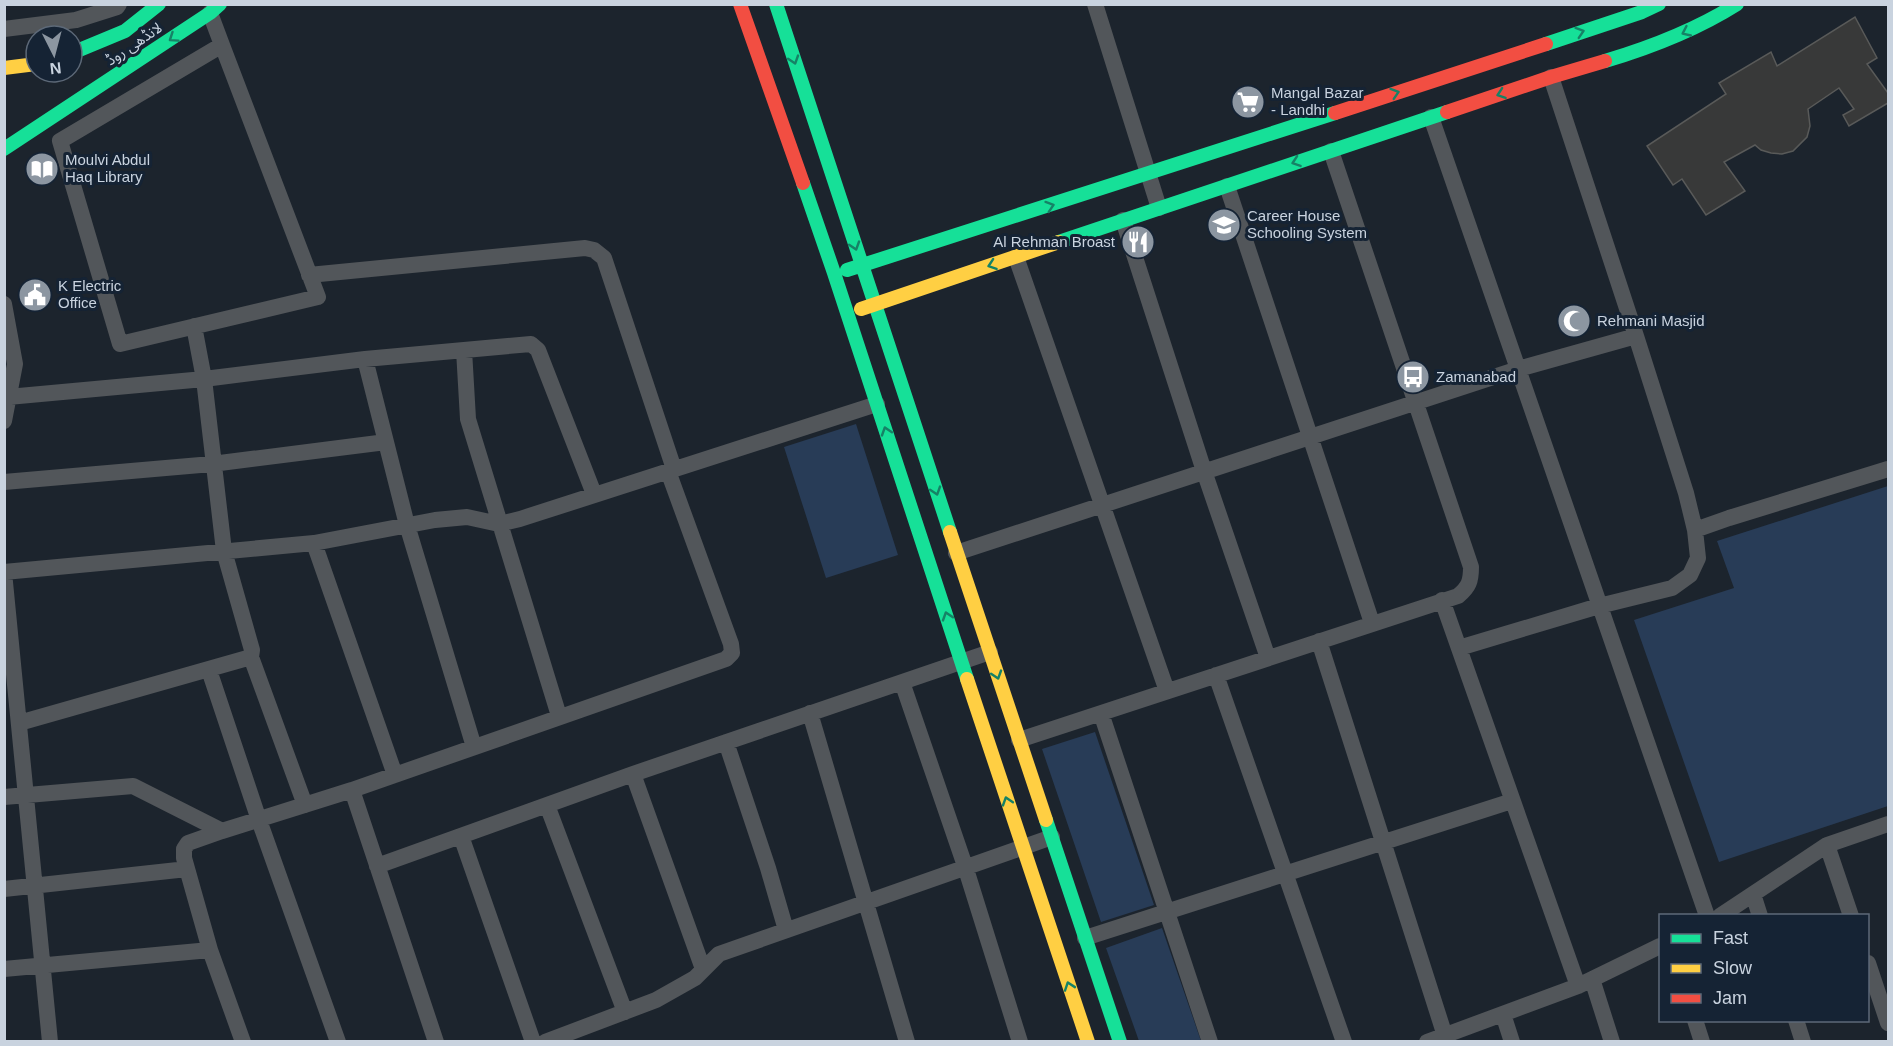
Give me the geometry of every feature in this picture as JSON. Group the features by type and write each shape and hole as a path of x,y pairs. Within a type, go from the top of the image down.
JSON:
{"main road":[{"name":"لانڈھی روڈ","path":"84,48 125,31 159,4"},
{"path":"740,4 834,273 1022,848 1088,1041"},
{"path":"776,4 861,267 1120,1041"},
{"path":"834,273 861,267 1148,174 1630,16 1659,4"},
{"path":"846,314 1551,77 1656,46 1716,18 1730,6"},
{"name":"لانڈھی روڈ","path":"4,149 215,9"},
{"path":"4,68 24,66"}],"street":[{"path":"4,29 76,20 117,7 119,4"},
{"path":"1095,4 1159,208"},
{"path":"215,9 222,45 318,297 120,344 60,141 222,45"},
{"path":"1459,648 1599,606 1672,588 1690,575 1698,558 1695,530 1686,493 1551,77"},
{"path":"1431,117 1707,914"},
{"path":"1019,740 1458,596 1467,589 1471,578 1471,567 1331,151"},
{"path":"1227,186 1372,623"},
{"path":"1123,220 1204,471 1268,658"},
{"path":"243,1041 210,950 187,869 184,849 188,843 395,775 726,659 732,653 604,258 600,253 585,248 309,275"},
{"path":"1016,257 1167,691"},
{"path":"4,303 10,365 4,421"},
{"path":"194,326 204,379 212,464 224,551 252,650 251,657 305,805"},
{"path":"957,553 1518,369 1636,336"},
{"path":"8,398 525,344 535,346 538,350 594,494"},
{"path":"464,350 468,419 559,717"},
{"path":"365,359 407,525 474,747"},
{"path":"50,1041 4,572 314,543 407,525 467,517 499,524 877,404"},
{"path":"4,482 212,464 386,442"},
{"path":"1695,530 1888,470"},
{"path":"314,543 395,775"},
{"path":"1442,600 1512,801 1585,982 1612,1041"},
{"path":"1319,641 1445,1036"},
{"path":"377,866 633,774 990,652"},
{"path":"19,723 251,657"},
{"path":"209,670 259,820 338,1041"},
{"path":"1216,675 1344,1041"},
{"path":"902,682 965,867 1020,1041"},
{"path":"810,713 907,1041"},
{"path":"1101,713 1210,1041"},
{"path":"726,742 786,930"},
{"path":"633,774 703,969"},
{"path":"4,797 133,786 222,831"},
{"path":"352,790 436,1041"},
{"path":"1085,938 1512,801"},
{"path":"547,805 625,1012"},
{"path":"1722,914 1827,845 1888,824"},
{"path":"461,836 533,1041"},
{"path":"545,1041 579,1036 625,1012 656,1000 695,978 719,954 867,904 1052,837"},
{"path":"1827,845 1851,914"},
{"path":"4,889 187,869"},
{"path":"1753,894 1760,914"},
{"path":"1427,1041 1585,982 1659,946"},
{"path":"4,969 210,950"},
{"path":"1869,966 1888,1023"},
{"path":"1503,1014 1512,1041"},
{"path":"1696,1022 1702,1041"},
{"path":"1797,1022 1803,1041"}],"shaded area":[{"path":"856,424 898,555 826,578 784,447"},
{"path":"1888,486 1888,806 1719,862 1634,620 1734,588 1717,541"},
{"path":"1095,732 1154,905 1101,922 1042,749"},
{"path":"1162,928 1201,1041 1139,1041 1106,948"}],"building":[{"path":"1855,17 1877,58 1867,64 1888,93 1888,103 1849,126 1843,115 1854,109 1839,88 1808,109 1810,126 1807,137 1793,151 1782,154 1771,153 1755,145 1724,162 1745,191 1706,215 1682,179 1673,185 1647,146 1726,94 1719,83 1771,52 1777,66"}],"traffic: fast":[{"path":"84,48 125,31 159,4"},
{"path":"4,149 210,13 220,4"},
{"path":"776,4 950,532"},
{"path":"1546,44 1642,12 1659,4"},
{"path":"1605,61 1673,37 1737,4"},
{"path":"1059,242 1447,112"},
{"path":"847,270 1335,113"},
{"path":"803,183 967,679"},
{"path":"1046,820 1120,1042"}],"traffic: slow":[{"path":"4,68 24,66"},
{"path":"861,309 1059,242"},
{"path":"950,532 1046,820"},
{"path":"967,679 1088,1042"}],"traffic: jam":[{"path":"740,4 803,183"},
{"path":"1335,113 1546,44"},
{"path":"1447,112 1605,61"}],"place":[{"name":"Mangal Bazar - Landhi","path":"1248,102"},
{"name":"Moulvi Abdul Haq Library","path":"42,169"},
{"name":"Career House Schooling System","path":"1224,225"},
{"name":"Al Rehman Broast","path":"1138,242"},
{"name":"K Electric Office","path":"35,295"},
{"name":"Rehmani Masjid","path":"1574,321"},
{"name":"Zamanabad","path":"1413,377"}]}
